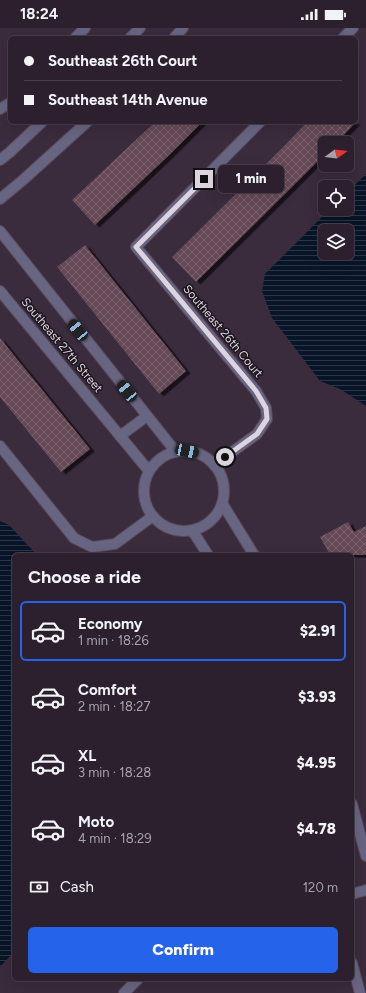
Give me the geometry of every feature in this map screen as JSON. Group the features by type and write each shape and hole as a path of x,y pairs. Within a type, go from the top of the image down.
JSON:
{"street":[{"path":"77,36 84,28"},
{"path":"132,36 140,28"},
{"path":"176,36 183,28"},
{"path":"345,36 353,28"},
{"path":"0,160 40,124"},
{"path":"0,199 85,124"},
{"name":"Southeast 26th Court","path":"214,465 257,434 267,419 266,408 256,391 136,247 258,124"},
{"name":"Southeast 27th Street","path":"0,231 176,452"},
{"name":"Southeast 27th Street","path":"0,291 149,471"},
{"path":"120,436 147,416"},
{"path":"0,446 74,538 92,547 115,544 153,516"},
{"path":"187,451 197,453 214,465 221,477 224,490 222,504 210,521 202,527 181,531 170,529 161,524 153,516 147,506 144,494 145,482 149,471 156,462 165,456 176,452 187,451"},
{"path":"222,504 253,553"},
{"path":"192,530 207,553"},
{"path":"354,811 366,856"},
{"path":"354,893 366,890"},
{"path":"354,970 360,993"},
{"path":"124,993 136,981"}],"water":[{"path":"366,174 366,406 340,389 320,381 272,318 262,291 265,274 323,216 354,216 354,186"},
{"path":"0,521 9,525 35,553 12,553 12,954 0,967"}],"building":[{"path":"153,124 200,124 95,225 72,200"},
{"path":"305,124 354,124 343,136 318,136 318,161 196,282 172,257"},
{"path":"85,245 186,371 159,394 57,267"},
{"path":"0,338 90,449 61,472 0,397"},
{"path":"348,522 354,532 366,526 366,555 354,555 354,553 329,553 320,537"}],"route":[{"path":"204,179 136,247 256,391 266,408 267,419 257,434 225,457"}]}
